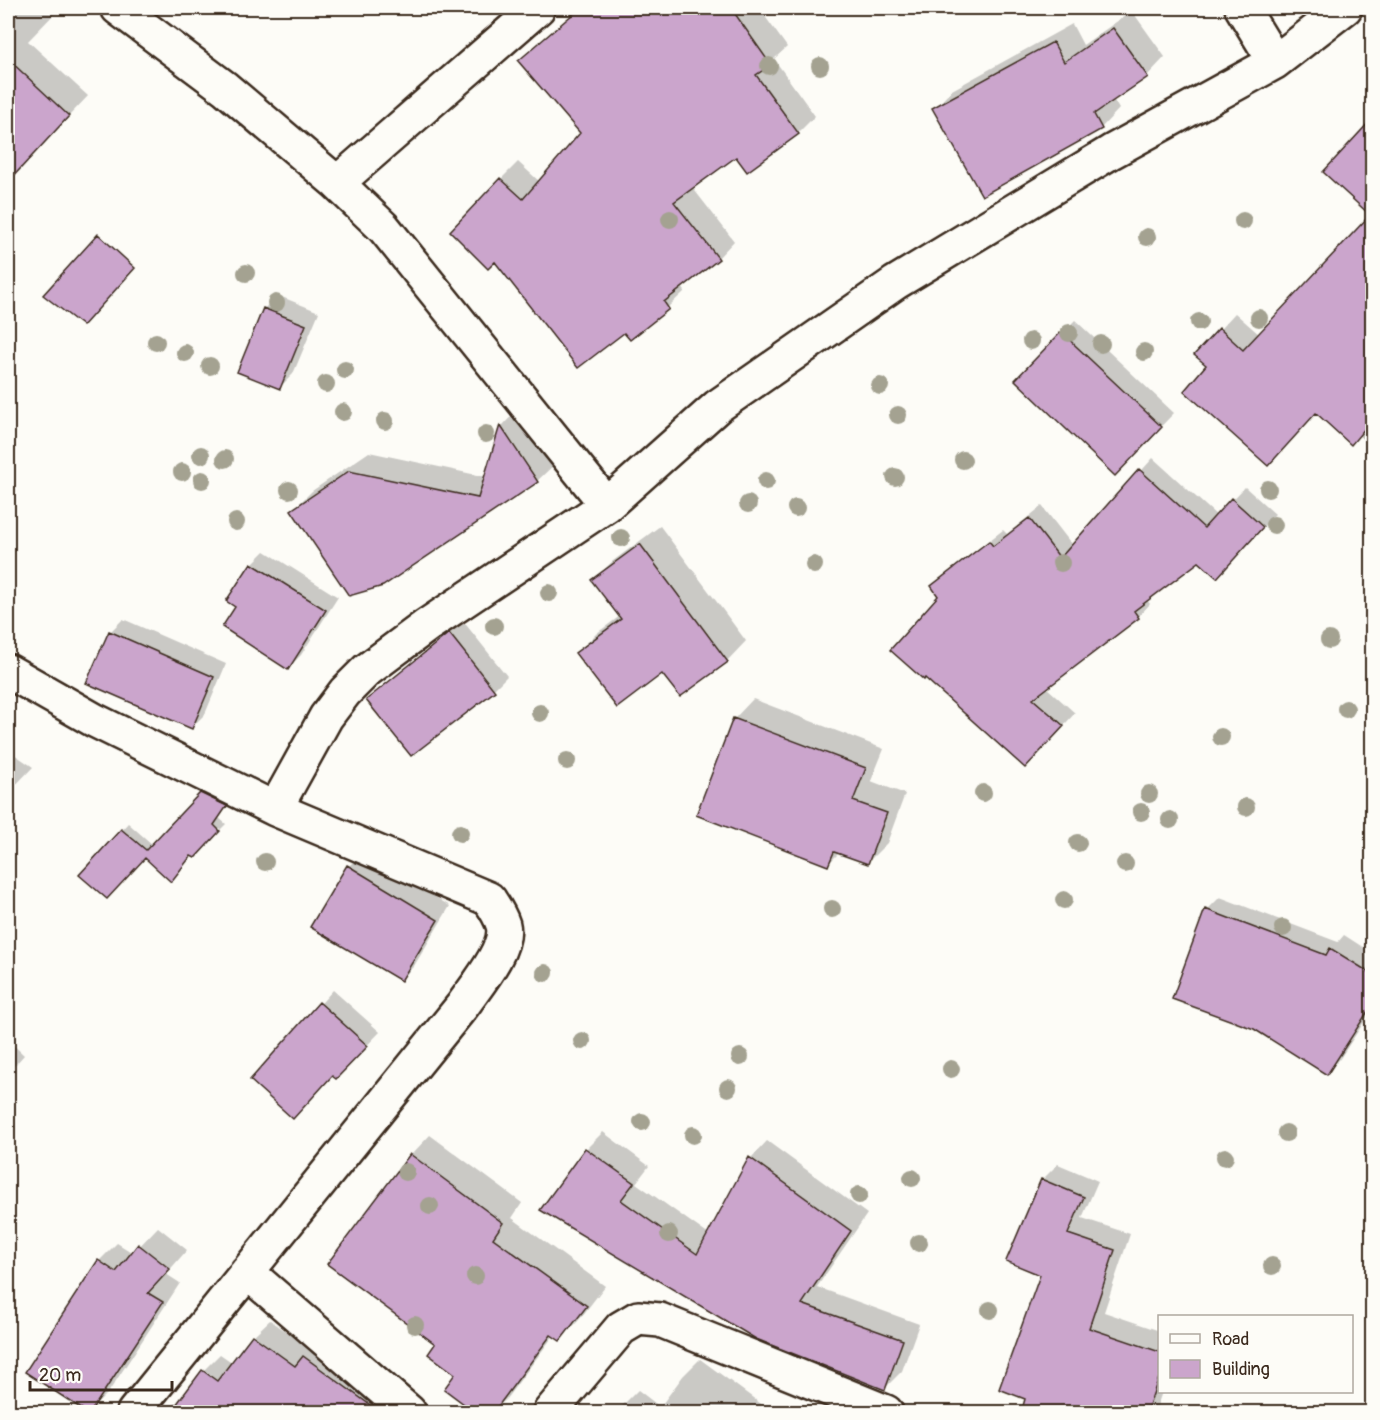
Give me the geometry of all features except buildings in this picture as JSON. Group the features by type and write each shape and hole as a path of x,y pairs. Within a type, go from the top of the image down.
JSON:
{"street":[{"path":"118,8 225,88 337,183 384,228 607,505"},
{"path":"337,183 538,8"},
{"path":"1242,8 1275,62"},
{"path":"274,809 326,717 345,692 368,670 426,626 607,505 718,406 895,283 1111,152 1275,62 1345,8"},
{"path":"8,670 94,720 274,809 489,899 498,912 504,928 500,950 463,1005 134,1413"},
{"path":"247,1272 409,1413"},
{"path":"550,1413 621,1328 638,1318 660,1320 886,1413"}]}
